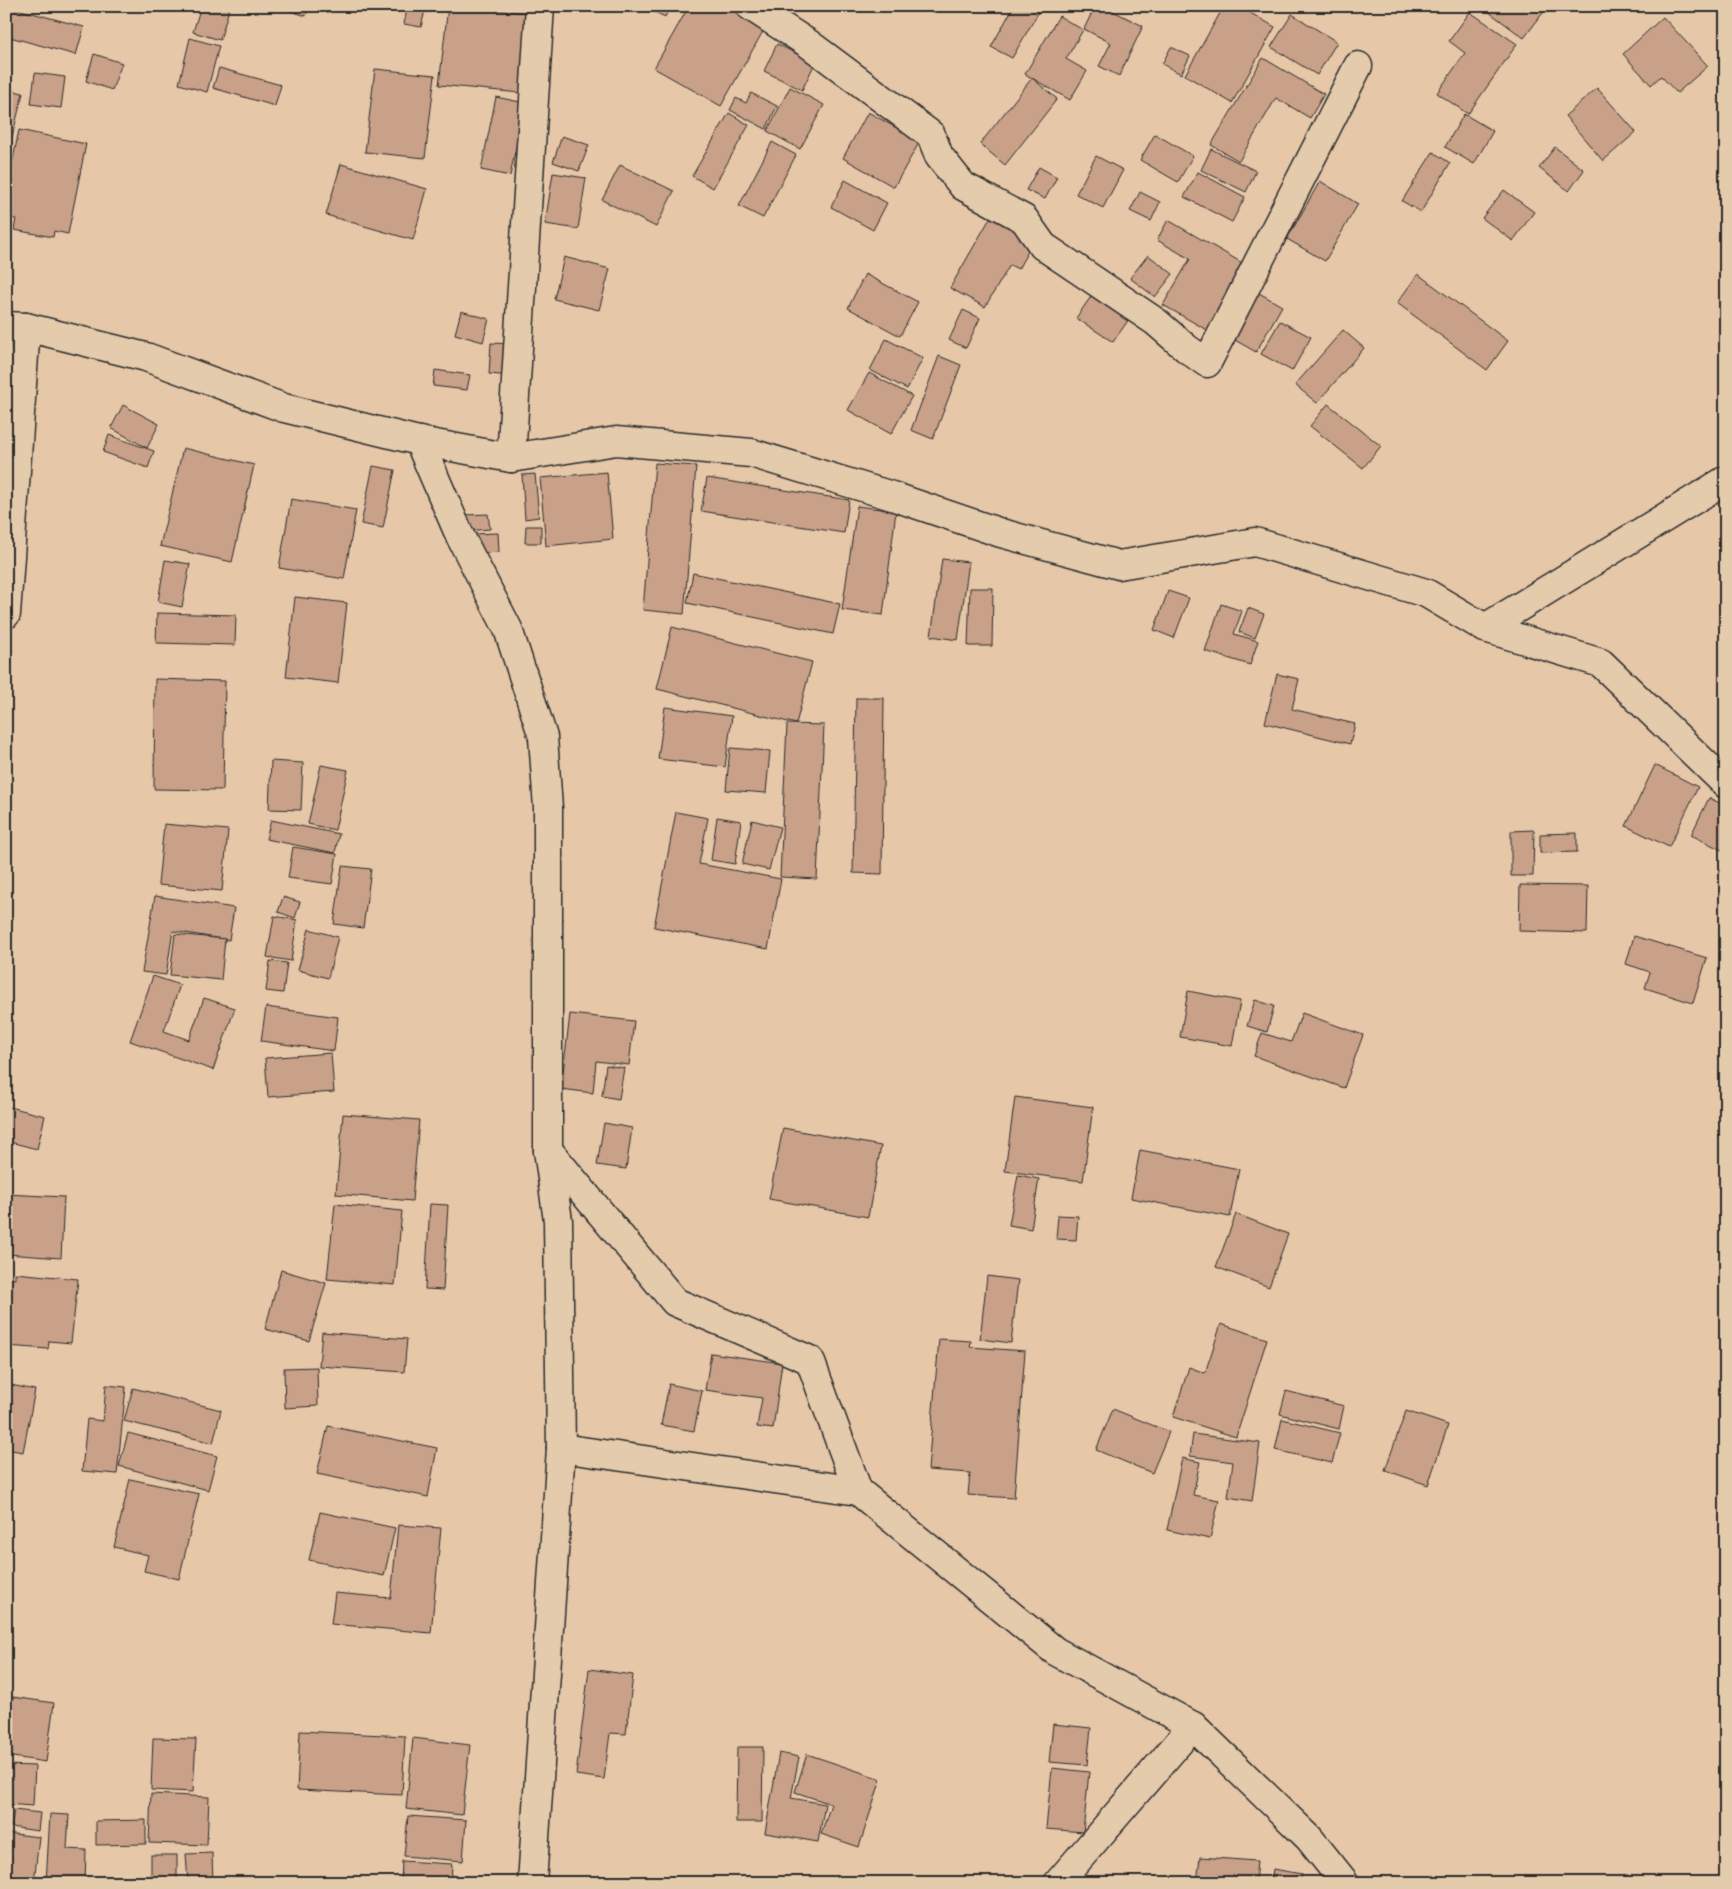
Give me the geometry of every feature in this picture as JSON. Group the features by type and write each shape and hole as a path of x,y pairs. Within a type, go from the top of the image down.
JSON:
{"street":[{"path":"511,458 540,6"},
{"path":"750,6 809,44 931,135 940,156 963,186 1024,219 1043,246 1156,322 1207,363 1358,66"},
{"path":"6,614 16,326 146,357 284,408 420,441 511,458 616,442 751,453 892,496 1001,533 1119,565 1255,542 1426,593 1485,628 1601,662 1726,784"},
{"path":"420,441 460,536 508,629 543,736 548,808 548,1150 558,1221 561,1448 532,1883"},
{"path":"1485,628 1726,480"},
{"path":"548,1150 675,1302 810,1360 858,1491 1055,1651 1193,1726 1310,1838 1345,1883"},
{"path":"561,1448 858,1491"},
{"path":"1058,1883 1193,1726"}],"building":[{"path":"6,6 84,27 76,55 6,36"},
{"path":"201,6 230,6 220,40 193,32"},
{"path":"276,6 309,6 306,16"},
{"path":"393,6 426,6 421,27 404,24 407,9"},
{"path":"448,6 530,13 520,93 439,85"},
{"path":"643,6 670,6 665,17"},
{"path":"689,6 731,6 766,26 721,106 654,68"},
{"path":"1014,6 1042,6 1012,58 991,47"},
{"path":"1095,6 1103,6 1143,26 1119,76 1099,66 1111,43 1084,29"},
{"path":"1224,6 1238,6 1275,27 1232,103 1185,75"},
{"path":"1493,6 1548,6 1524,38 1489,12"},
{"path":"1470,12 1517,44 1468,114 1437,93 1465,53 1449,41"},
{"path":"1292,14 1337,42 1317,75 1271,47"},
{"path":"1059,16 1083,30 1066,59 1087,71 1070,100 1025,74"},
{"path":"1663,17 1708,66 1677,93 1661,76 1651,85 1623,54"},
{"path":"190,38 219,46 207,92 179,84"},
{"path":"777,44 815,63 802,90 764,71"},
{"path":"1171,47 1190,56 1181,74 1162,64"},
{"path":"94,54 122,63 112,90 86,81"},
{"path":"1263,58 1324,94 1310,118 1276,98 1239,161 1211,145"},
{"path":"219,68 281,85 275,106 213,88"},
{"path":"375,69 435,75 425,158 365,152"},
{"path":"35,73 65,77 61,108 31,104"},
{"path":"1032,78 1057,99 1005,165 980,144"},
{"path":"790,87 824,105 800,149 767,131"},
{"path":"1597,88 1636,132 1603,161 1565,116"},
{"path":"6,89 23,93 6,161"},
{"path":"751,93 777,106 766,129 730,110 736,98 746,103"},
{"path":"496,97 525,103 510,176 481,170"},
{"path":"868,112 920,141 894,187 843,158"},
{"path":"729,113 749,125 713,188 692,176"},
{"path":"1464,114 1493,131 1474,164 1445,147"},
{"path":"19,130 86,144 68,234 54,231 53,237 14,230 16,219 6,217 6,193"},
{"path":"1155,134 1193,156 1178,182 1140,160"},
{"path":"562,136 589,145 579,171 553,162"},
{"path":"772,142 796,155 763,218 739,206"},
{"path":"1555,147 1584,170 1569,191 1539,168"},
{"path":"1211,149 1256,171 1246,192 1201,170"},
{"path":"1433,152 1450,163 1421,212 1402,201"},
{"path":"1096,156 1123,170 1103,208 1076,194"},
{"path":"341,164 427,189 413,240 326,215"},
{"path":"620,165 674,191 656,227 602,200"},
{"path":"1039,167 1057,177 1045,199 1026,190"},
{"path":"1198,172 1245,197 1232,222 1184,197"},
{"path":"553,173 586,178 578,229 545,224"},
{"path":"845,180 887,203 873,230 831,207"},
{"path":"1320,181 1358,204 1325,261 1287,239"},
{"path":"1504,190 1534,212 1513,241 1482,218"},
{"path":"1140,192 1160,202 1151,221 1130,211"},
{"path":"993,213 1036,237 1018,269 1010,265 985,307 950,288"},
{"path":"1168,220 1244,264 1207,330 1163,305 1190,259 1157,240"},
{"path":"1148,255 1173,274 1155,297 1130,278"},
{"path":"564,257 610,269 599,310 554,299"},
{"path":"865,274 918,302 900,336 848,308"},
{"path":"1418,274 1508,341 1487,370 1397,303"},
{"path":"1097,288 1134,312 1113,342 1076,318"},
{"path":"1252,289 1282,306 1256,352 1226,335"},
{"path":"963,310 980,318 966,348 949,340"},
{"path":"461,311 489,319 483,342 455,334"},
{"path":"1280,321 1311,337 1292,371 1261,354"},
{"path":"1343,330 1364,348 1317,403 1295,385"},
{"path":"886,339 923,358 907,389 870,370"},
{"path":"491,343 512,344 511,376 489,374"},
{"path":"939,356 961,365 933,439 911,430"},
{"path":"435,370 470,375 467,390 433,386"},
{"path":"869,373 912,396 891,434 848,410"},
{"path":"1328,404 1381,446 1363,468 1310,426"},
{"path":"123,405 159,424 147,448 111,428"},
{"path":"109,435 154,451 148,468 103,452"},
{"path":"183,448 254,465 232,562 160,546"},
{"path":"655,463 696,466 684,614 643,610"},
{"path":"373,466 395,470 383,528 361,524"},
{"path":"607,472 613,539 546,546 540,478"},
{"path":"535,474 539,517 525,519 522,475"},
{"path":"707,478 849,500 844,533 701,511"},
{"path":"291,499 356,510 344,579 279,568"},
{"path":"857,506 896,511 883,615 842,610"},
{"path":"488,514 490,529 466,531 465,515"},
{"path":"526,526 541,526 541,543 525,543"},
{"path":"498,533 499,552 471,554 469,534"},
{"path":"942,559 969,562 958,640 931,636"},
{"path":"165,560 190,564 182,607 158,602"},
{"path":"693,573 840,604 833,634 687,603"},
{"path":"970,588 993,588 992,646 968,646"},
{"path":"1168,591 1189,598 1174,638 1154,630"},
{"path":"295,597 347,603 338,683 286,677"},
{"path":"1221,604 1242,611 1234,634 1258,641 1250,665 1205,651"},
{"path":"1248,608 1264,614 1255,638 1239,632"},
{"path":"157,613 236,615 235,645 156,643"},
{"path":"672,627 812,662 796,724 657,689"},
{"path":"1277,674 1299,679 1292,709 1355,724 1350,744 1265,723"},
{"path":"155,679 225,681 223,790 154,789"},
{"path":"856,698 884,698 882,874 853,873"},
{"path":"665,707 732,716 725,767 658,759"},
{"path":"787,724 824,725 817,879 780,877"},
{"path":"730,748 770,751 766,793 726,790"},
{"path":"271,761 303,763 301,810 269,809"},
{"path":"321,765 348,770 335,830 308,824"},
{"path":"1655,765 1698,787 1669,847 1626,826"},
{"path":"1709,798 1726,806 1726,852 1691,835"},
{"path":"676,812 708,818 699,864 781,879 768,949 654,927"},
{"path":"717,817 741,821 735,864 711,860"},
{"path":"271,820 339,834 335,853 266,839"},
{"path":"752,820 780,827 769,870 742,864"},
{"path":"164,824 228,830 222,891 158,885"},
{"path":"1534,830 1533,876 1511,876 1511,831"},
{"path":"1577,833 1577,852 1540,853 1540,834"},
{"path":"293,847 337,854 332,884 288,878"},
{"path":"342,866 371,869 363,928 334,924"},
{"path":"1520,885 1588,886 1587,933 1519,931"},
{"path":"155,896 234,908 229,940 173,931 166,975 142,972"},
{"path":"283,897 300,902 295,918 278,912"},
{"path":"274,916 297,920 291,961 267,957"},
{"path":"309,929 338,937 328,978 298,970"},
{"path":"175,934 225,939 221,980 170,975"},
{"path":"1634,936 1707,958 1693,1003 1645,988 1650,972 1626,964"},
{"path":"270,961 287,963 283,993 266,991"},
{"path":"153,976 180,985 164,1031 189,1040 204,998 235,1008 213,1070 130,1041"},
{"path":"1188,991 1240,1001 1232,1046 1180,1037"},
{"path":"1255,1000 1274,1006 1267,1032 1247,1026"},
{"path":"266,1007 338,1017 334,1051 261,1041"},
{"path":"1302,1013 1363,1035 1344,1088 1254,1056 1262,1033 1291,1042"},
{"path":"570,1014 634,1021 629,1065 596,1061 593,1093 561,1089"},
{"path":"331,1053 334,1092 268,1097 265,1058"},
{"path":"606,1065 624,1068 619,1099 602,1096"},
{"path":"1015,1097 1093,1107 1083,1181 1005,1171"},
{"path":"6,1106 45,1116 37,1149 6,1141"},
{"path":"343,1114 419,1120 412,1201 336,1194"},
{"path":"604,1123 632,1128 626,1169 597,1165"},
{"path":"783,1128 881,1146 868,1217 769,1199"},
{"path":"1140,1150 1239,1169 1230,1217 1131,1198"},
{"path":"1018,1175 1039,1179 1031,1229 1009,1225"},
{"path":"6,1194 64,1197 61,1258 6,1254"},
{"path":"335,1204 402,1211 395,1285 327,1279"},
{"path":"430,1204 448,1205 443,1290 425,1289"},
{"path":"1236,1214 1288,1234 1269,1287 1216,1267"},
{"path":"1058,1215 1078,1216 1076,1240 1056,1239"},
{"path":"281,1270 326,1283 309,1341 265,1329"},
{"path":"15,1273 78,1279 71,1343 49,1341 48,1349 6,1346 6,1278 15,1279"},
{"path":"987,1276 1018,1280 1011,1343 980,1339"},
{"path":"1221,1324 1267,1339 1236,1437 1173,1417 1189,1367 1205,1373"},
{"path":"322,1332 407,1339 404,1372 319,1366"},
{"path":"939,1339 971,1341 970,1347 1025,1351 1014,1498 968,1495 970,1473 928,1470"},
{"path":"711,1353 782,1363 773,1429 757,1427 762,1398 705,1390"},
{"path":"317,1367 318,1406 285,1408 284,1368"},
{"path":"6,1384 35,1390 23,1452 6,1449"},
{"path":"669,1384 702,1391 694,1431 661,1425"},
{"path":"106,1385 126,1387 117,1474 82,1471 87,1419 103,1421"},
{"path":"133,1388 221,1410 213,1443 124,1421"},
{"path":"1286,1391 1344,1406 1339,1429 1280,1414"},
{"path":"1113,1409 1169,1432 1152,1473 1096,1450"},
{"path":"1406,1411 1448,1425 1428,1485 1385,1470"},
{"path":"1282,1419 1340,1433 1332,1463 1275,1450"},
{"path":"328,1426 437,1448 428,1497 317,1474"},
{"path":"128,1433 217,1456 208,1490 119,1466"},
{"path":"1193,1434 1260,1443 1252,1501 1228,1497 1233,1462 1190,1456"},
{"path":"1182,1458 1200,1462 1193,1495 1219,1500 1210,1539 1167,1530"},
{"path":"130,1479 199,1494 179,1579 144,1571 148,1555 114,1547"},
{"path":"320,1512 395,1528 384,1576 309,1560"},
{"path":"398,1525 441,1528 431,1633 331,1624 335,1593 391,1598"},
{"path":"589,1669 633,1675 626,1734 610,1733 604,1779 576,1775"},
{"path":"6,1696 54,1703 46,1762 6,1756"},
{"path":"1053,1724 1091,1728 1087,1765 1049,1762"},
{"path":"300,1731 405,1736 402,1795 297,1790"},
{"path":"153,1738 196,1739 193,1792 151,1790"},
{"path":"413,1738 470,1745 462,1815 406,1809"},
{"path":"737,1747 763,1747 762,1822 736,1822"},
{"path":"779,1753 799,1757 791,1798 825,1804 818,1842 765,1833"},
{"path":"807,1754 881,1779 859,1847 821,1834 831,1804 795,1792"},
{"path":"6,1765 35,1766 33,1806 6,1804"},
{"path":"1052,1768 1089,1772 1083,1832 1046,1829"},
{"path":"151,1794 209,1797 207,1845 149,1843"},
{"path":"14,1810 40,1813 38,1831 11,1827"},
{"path":"50,1814 69,1815 67,1849 86,1850 85,1883 46,1883"},
{"path":"408,1816 466,1820 463,1861 404,1856"},
{"path":"146,1820 146,1844 96,1845 96,1821"},
{"path":"6,1833 39,1837 34,1883 6,1882"},
{"path":"212,1853 213,1883 188,1883 186,1854"},
{"path":"151,1855 177,1855 177,1883 151,1883"},
{"path":"1200,1857 1257,1861 1255,1883 1197,1883"},
{"path":"402,1861 452,1864 451,1883 401,1883"},
{"path":"1273,1869 1302,1874 1300,1883 1271,1883"}]}
